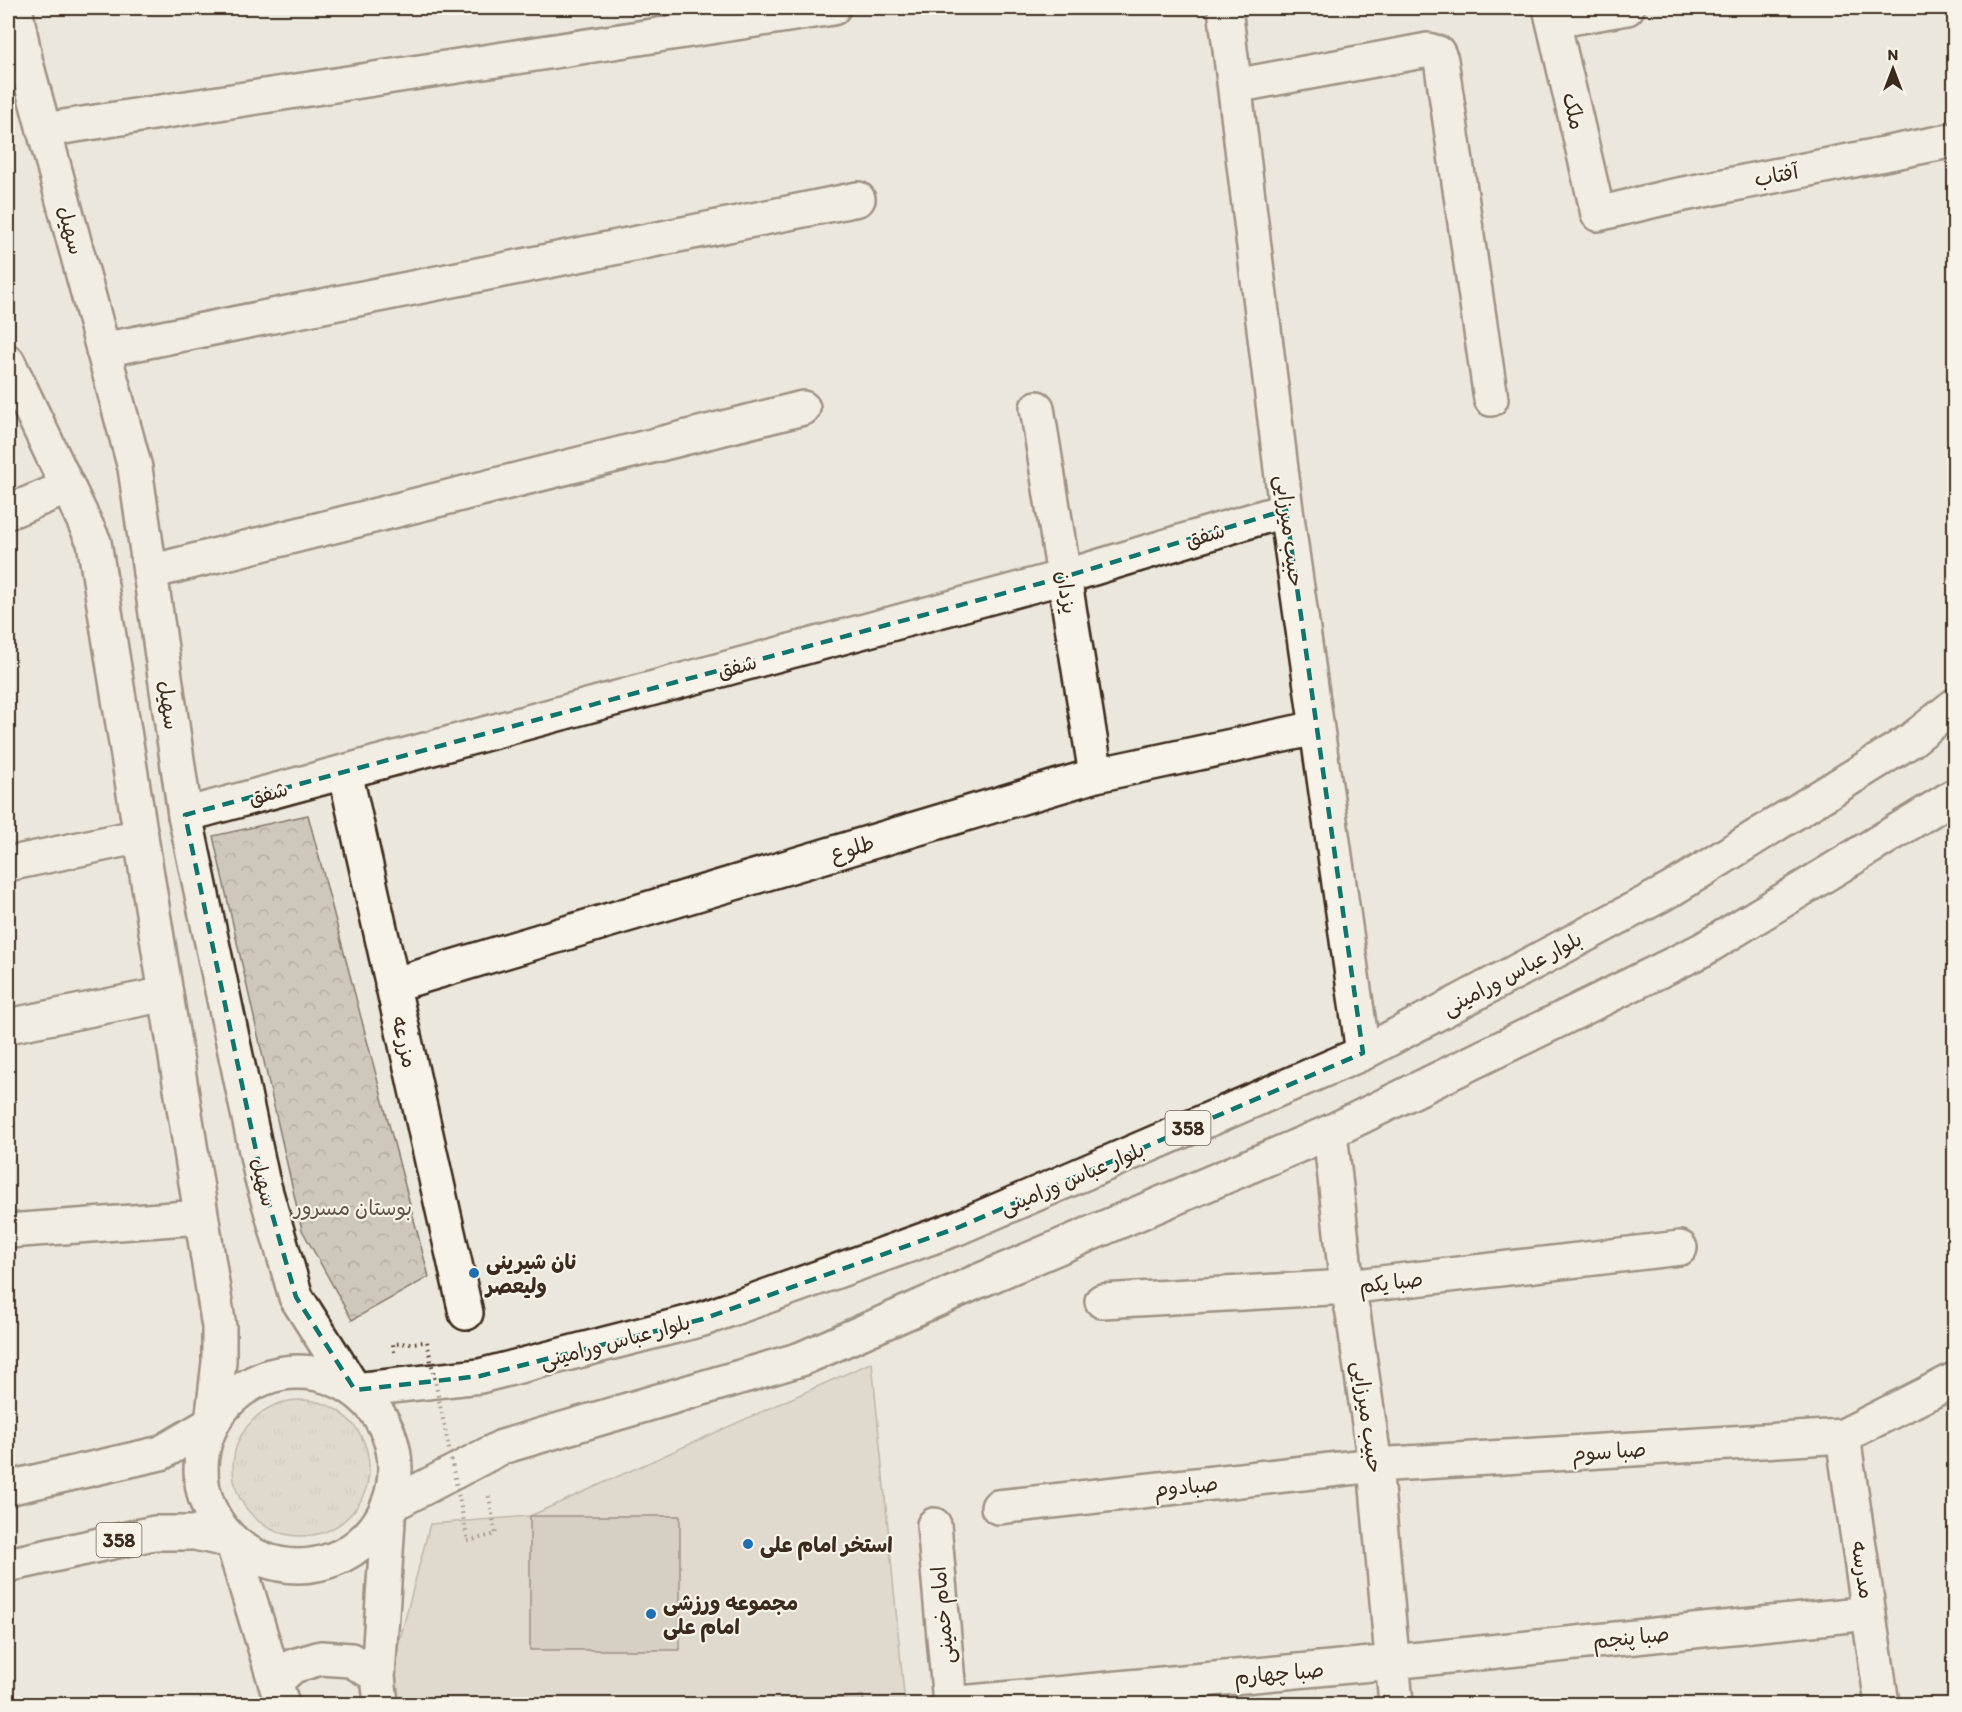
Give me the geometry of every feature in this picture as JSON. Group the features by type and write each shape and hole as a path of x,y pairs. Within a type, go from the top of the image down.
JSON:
{"street":[{"name":"سهیل","path":"15,8 26,63 135,468 185,815 262,1179 296,1297 355,1390"},
{"path":"44,130 832,8"},
{"name":"حبیب میرزایی","path":"1225,8 1286,510 1363,1053"},
{"path":"1551,14 1627,8"},
{"name":"ملک","path":"1551,14 1598,214"},
{"path":"1235,86 1428,50 1438,53 1441,60 1491,399"},
{"name":"آفتاب","path":"1598,214 1664,198 1954,140"},
{"path":"103,350 858,199"},
{"path":"8,362 94,542 219,1327 219,1362 212,1424 202,1454 202,1485 212,1516 232,1541 259,1558 288,1566 320,1564 349,1553 373,1533 389,1506 502,1447 801,1359 974,1282 1330,1132 1702,950 1954,796"},
{"path":"150,572 803,408"},
{"name":"یزدان","path":"1037,408 1096,776"},
{"path":"8,512 68,487"},
{"name":"شفق","path":"185,815 1065,577 1286,510"},
{"name":"بلوار عباس ورامینی","path":"355,1390 480,1376 703,1318 957,1228 1363,1053 1672,889 1910,741 1954,706"},
{"name":"طلوع","path":"392,985 1096,776 1316,728"},
{"name":"مزرعه","path":"345,772 466,1313"},
{"path":"8,864 141,836"},
{"path":"8,1026 166,994"},
{"name":"حبیب میرزایی","path":"1330,1132 1347,1287 1353,1313 1375,1465 1396,1704"},
{"path":"8,1231 201,1217"},
{"name":"صبا یکم","path":"1102,1301 1347,1287 1680,1248"},
{"path":"8,1488 161,1453 212,1424 232,1398 260,1380 292,1372 325,1376 355,1390 378,1413 392,1442 396,1474 389,1506 380,1690"},
{"path":"1843,1436 1954,1380"},
{"name":"صبا سوم","path":"1375,1465 1843,1436"},
{"name":"مدرسه","path":"1843,1436 1882,1704"},
{"name":"صبادوم","path":"998,1507 1375,1465"},
{"name":"امام خمینی","path":"934,1525 950,1704"},
{"name":"358","path":"8,1566 154,1533 195,1533 232,1541"},
{"path":"232,1541 278,1693"},
{"name":"صبا پنجم","path":"1392,1662 1869,1613"},
{"path":"278,1693 293,1666 321,1658 351,1660 380,1690"},
{"name":"صبا چهارم","path":"950,1704 1392,1662"}],"path":[{"path":"393,1344 427,1342 468,1541 496,1534"}],"highlighted area":[{"path":"1286,510 1363,1053 957,1228 703,1319 480,1376 355,1390 296,1297 262,1179 185,815 1064,577"}],"green space":[{"name":"بوستان مسرور","path":"308,815 429,1277 352,1320 302,1230 213,836"},
{"name":"مجموعه ورزشی امام علی","path":"872,1362 905,1704 383,1704 430,1524 530,1516"},
{"path":"301,1400 327,1406 349,1420 363,1442 369,1468 363,1494 349,1516 327,1530 301,1536 275,1530 253,1516 239,1494 233,1468 239,1442 253,1420 275,1406"}],"building":[{"path":"530,1516 680,1516 680,1650 530,1650"},
{"path":"863,1696 864,1704 785,1704"}],"place":[{"name":"نان شیرینی ولیعصر","path":"474,1273"},
{"name":"استخر امام علی","path":"748,1544"},
{"name":"مجموعه ورزشی امام علی","path":"651,1614"}]}
